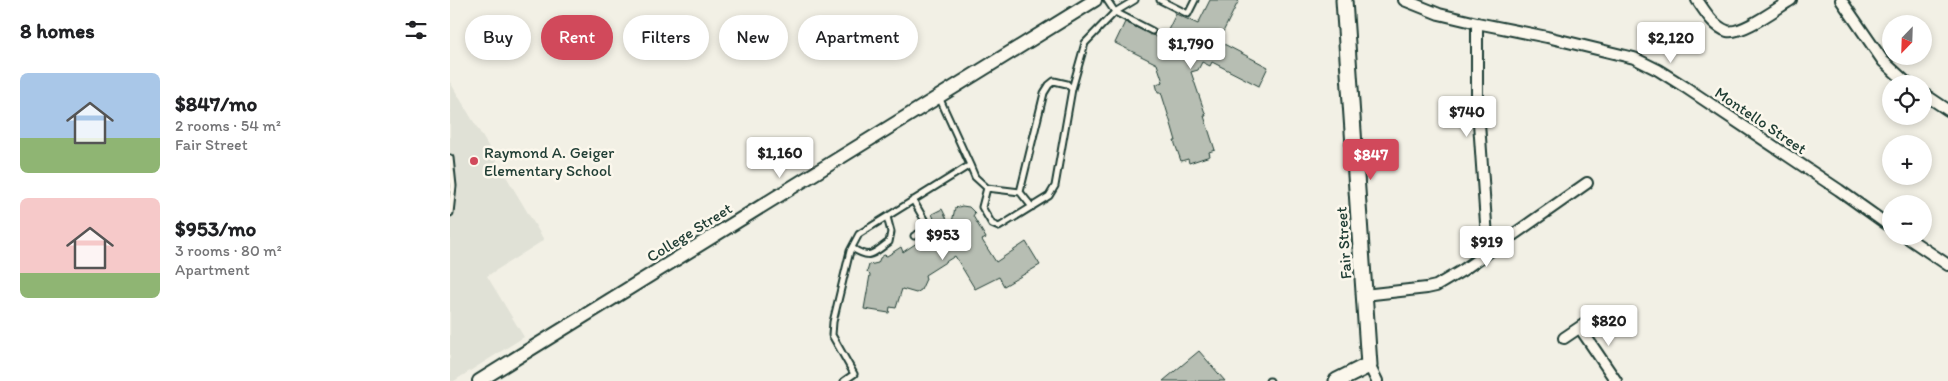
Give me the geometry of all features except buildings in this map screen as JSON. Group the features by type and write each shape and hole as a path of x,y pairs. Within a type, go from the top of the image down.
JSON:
{"main road":[{"name":"Fair Street","path":"1344,0 1369,365"},
{"path":"1337,381 1369,365"}],"street":[{"name":"College Street","path":"479,381 1095,0"},
{"name":"Montello Street","path":"1404,0 1438,14 1615,52 1641,62 1685,87 1882,221"},
{"path":"1697,0 1709,18 1717,25 1734,31 1747,26 1790,0"},
{"path":"1841,0 1883,61 1898,75"},
{"path":"1477,23 1477,94 1488,252"},
{"path":"1932,99 1948,110"},
{"path":"1364,295 1436,286 1463,270 1587,184"},
{"path":"1918,245 1948,265"},
{"path":"1564,338 1598,315"},
{"path":"1580,328 1616,381"},
{"path":"1369,365 1377,381"}],"lane":[{"path":"1106,0 1115,12 1152,31"},
{"path":"987,188 982,207 992,224 999,227 1050,196 1055,186 1072,89 1085,43 1115,12 1135,0"},
{"path":"1160,0 1188,14 1196,0"},
{"path":"1020,192 1044,92 1049,84 1054,81 1067,84 1072,89"},
{"path":"939,97 975,177 987,188 1020,192 1032,207"},
{"path":"450,162 453,186 450,213"},
{"path":"844,381 854,374 832,335 833,322 852,248 859,234 970,165"},
{"path":"913,200 928,228 914,236"},
{"path":"852,248 864,255 870,256 889,242 891,232 887,216"}],"shaded area":[{"name":"Raymond A. Geiger Elementary School","path":"450,82 544,240 487,276 524,337 454,381 450,381"}],"place":[{"name":"Raymond A. Geiger Elementary School","path":"474,161"}]}
